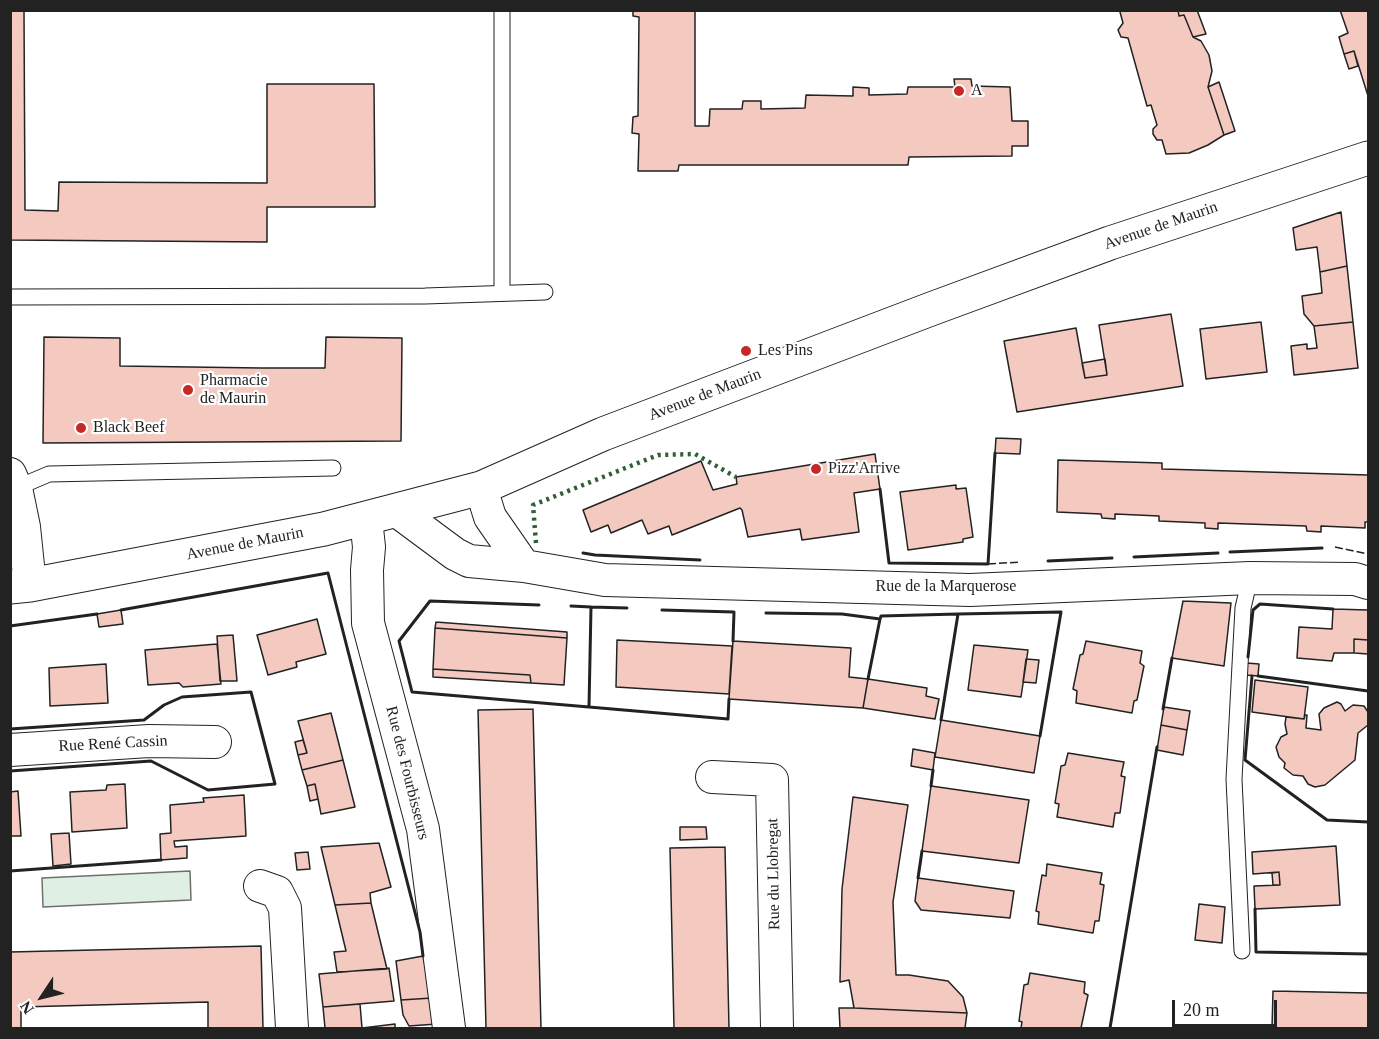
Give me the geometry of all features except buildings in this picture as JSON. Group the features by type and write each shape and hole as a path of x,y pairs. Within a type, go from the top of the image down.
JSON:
{"street":[{"name":"Avenue de Maurin","path":"13,481 24,527 20,586 382,515 481,488 603,434 948,303 1110,243 1368,158"},
{"path":"481,488 490,516 524,566"},
{"name":"Rue de la Marquerose","path":"382,515 469,561 524,566 605,580 970,590 1250,578 1355,579 1368,583"},
{"name":"Rue des Fourbisseurs","path":"382,515 369,547 368,623 423,829 449,1029"},
{"name":"Rue René Cassin","path":"10,750 149,741 215,742"},
{"name":"Rue du Llobregat","path":"712,777 772,780 777,1029"},
{"path":"260,886 278,892 285,908 292,1029"}],"lane":[{"path":"502,10 502,292"},
{"path":"10,297 425,296 545,292"},
{"path":"13,481 49,474 333,468"},
{"path":"1242,951 1234,779 1243,608 1250,578"}],"green space":[{"path":"190,871 191,900 43,907 42,878"}],"hedge":[{"path":"536,543 533,505 658,455 695,454 736,477"}],"fence":[{"path":"1335,547 1368,554"},
{"path":"988,564 1021,562"}],"wall":[{"path":"880,489 889,563 988,564 995,453"},
{"path":"1230,552 1322,548"},
{"path":"583,553 700,560"},
{"path":"1134,557 1218,553"},
{"path":"1048,561 1112,558"},
{"path":"121,610 328,573 420,932 423,956"},
{"path":"539,605 430,601 399,641 412,692 589,707 591,607 571,606"},
{"path":"1248,657 1253,610 1260,604 1333,609"},
{"path":"591,607 627,608"},
{"path":"662,610 734,612 733,641"},
{"path":"958,614 1061,612 1040,736"},
{"path":"766,613 842,614 880,619 868,679"},
{"path":"10,626 97,614"},
{"path":"880,619 881,616 958,614 941,720"},
{"path":"1163,709 1172,658"},
{"path":"1252,676 1245,760 1327,820 1368,822"},
{"path":"1258,676 1368,691"},
{"path":"10,729 144,720 164,705 182,697 251,692 275,784 208,790 151,761 10,771"},
{"path":"589,707 728,719 729,699"},
{"path":"1110,1028 1157,747"},
{"path":"931,786 933,770"},
{"path":"918,878 922,851"},
{"path":"10,871 161,860"},
{"path":"1255,909 1256,952 1368,954"}],"place":[{"name":"A","path":"959,91"},
{"name":"Les Pins","path":"746,351"},
{"name":"Pharmacie de Maurin","path":"188,390"},
{"name":"Black Beef","path":"81,428"},
{"name":"Pizz'Arrive","path":"816,469"}]}
